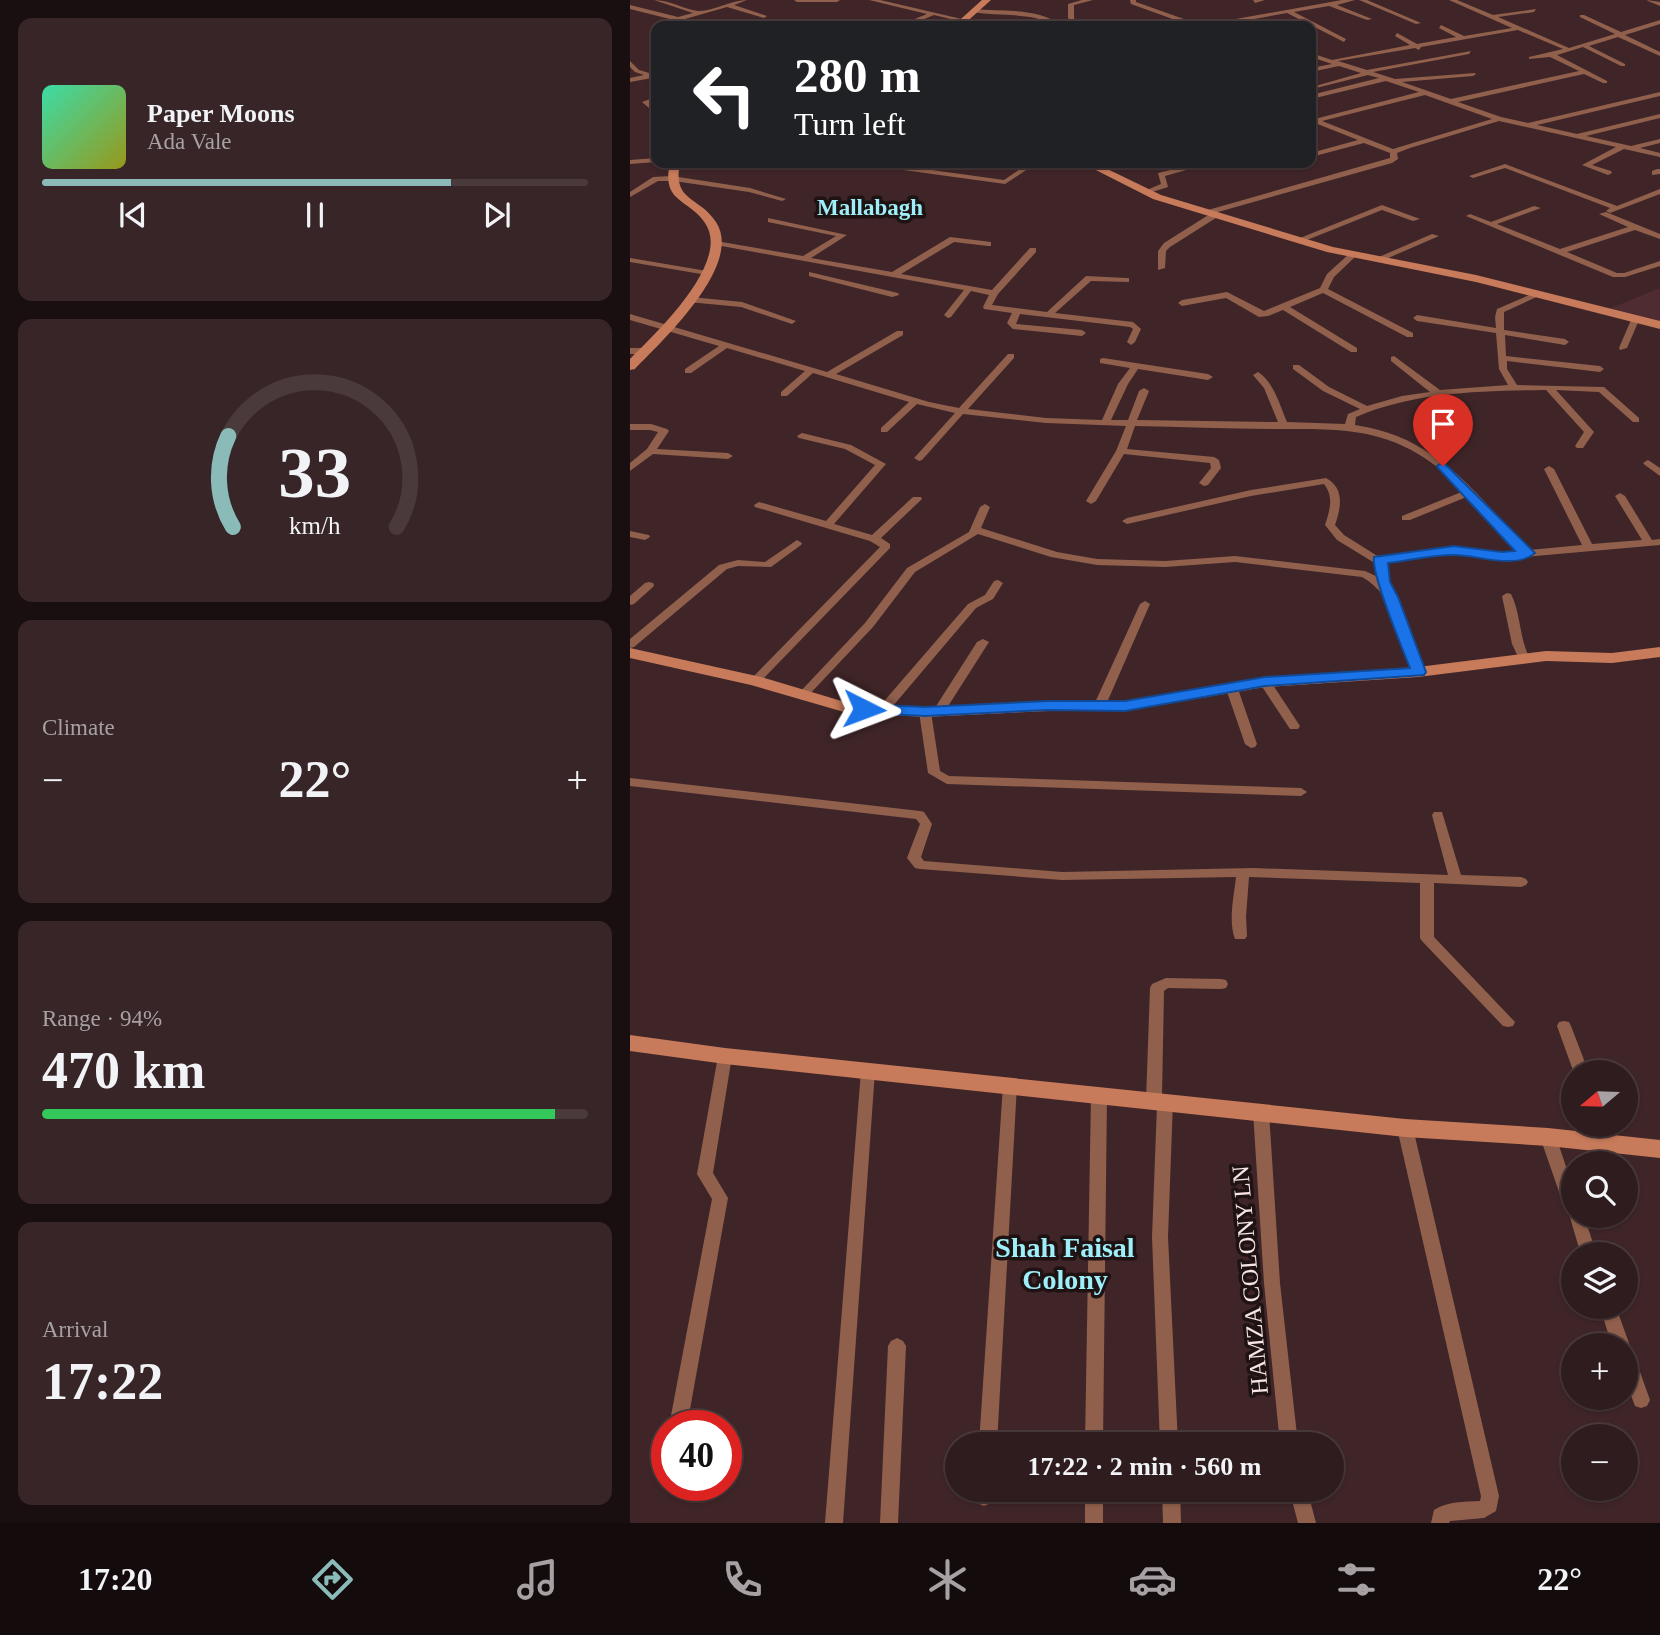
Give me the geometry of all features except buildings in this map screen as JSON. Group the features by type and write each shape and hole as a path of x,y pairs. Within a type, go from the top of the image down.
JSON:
{"street":[{"path":"657,0 699,13"},
{"path":"631,6 678,19 744,0"},
{"path":"797,0 837,0"},
{"path":"872,0 954,21"},
{"path":"980,0 987,0"},
{"path":"962,21 987,0"},
{"path":"1072,21 1071,4 1090,0"},
{"path":"1133,0 1133,3 1183,21"},
{"path":"1233,21 1352,0"},
{"path":"1362,0 1418,23"},
{"path":"1452,0 1496,16 1567,49"},
{"path":"1460,3 1472,0"},
{"path":"1650,1 1660,4"},
{"path":"1330,4 1368,19"},
{"path":"728,5 764,16"},
{"path":"1496,16 1534,10"},
{"path":"974,11 1017,13 1052,21"},
{"path":"1286,11 1309,21"},
{"path":"914,21 932,14"},
{"path":"1582,16 1660,54"},
{"path":"1531,58 1551,55 1660,22"},
{"path":"1316,24 1344,40"},
{"path":"1441,27 1463,38"},
{"path":"1330,61 1521,28"},
{"path":"1397,35 1419,47"},
{"path":"1583,45 1622,65"},
{"path":"1316,88 1368,72 1469,52"},
{"path":"1551,55 1605,82"},
{"path":"1316,57 1368,72 1499,119 1660,155"},
{"path":"630,63 637,71 651,75"},
{"path":"1316,69 1339,64"},
{"path":"1449,102 1586,72"},
{"path":"1316,96 1391,80 1473,74"},
{"path":"630,80 651,76"},
{"path":"1316,120 1424,93"},
{"path":"1525,126 1660,94"},
{"path":"1574,137 1660,116"},
{"path":"1316,122 1393,152 1446,132 1499,119"},
{"path":"1316,154 1363,141"},
{"path":"1608,173 1586,165 1626,148 1660,141"},
{"path":"1161,268 1162,251 1167,245 1214,213 1394,159 1393,152"},
{"path":"630,162 651,160"},
{"path":"1473,176 1505,166 1616,208"},
{"path":"630,366 691,300 708,273 716,243 712,224 681,198 672,179 674,168"},
{"path":"903,168 1005,182 1026,168"},
{"path":"1097,168 1146,192 1352,256 1476,279 1660,325"},
{"path":"1146,192 1165,185 1161,175 1188,168"},
{"path":"630,195 656,179 672,179 750,190 782,199"},
{"path":"1660,191 1603,214 1660,237"},
{"path":"1299,240 1382,207 1416,219"},
{"path":"1491,224 1537,208"},
{"path":"1470,216 1621,275 1660,263"},
{"path":"771,220 843,235 807,257"},
{"path":"1560,252 1635,227"},
{"path":"1376,260 1435,236"},
{"path":"896,273 949,240 988,244"},
{"path":"716,243 896,273 994,293"},
{"path":"1033,250 994,293 987,307 1133,325 1137,329 1131,342"},
{"path":"1182,303 1224,295 1262,315 1323,290 1329,276 1352,256"},
{"path":"630,260 708,273"},
{"path":"846,281 865,268"},
{"path":"812,274 895,295"},
{"path":"1048,315 1089,278 1126,280"},
{"path":"948,315 969,289"},
{"path":"1323,290 1410,335"},
{"path":"1514,388 1507,379 1502,358 1500,311 1537,295"},
{"path":"691,300 742,305 792,321"},
{"path":"1285,307 1354,350"},
{"path":"1017,312 1011,323 1013,326 1082,332"},
{"path":"630,317 915,401 961,411 1106,421 1350,425 1377,431 1427,454 1469,492 1521,550 1528,553"},
{"path":"1417,318 1565,342"},
{"path":"1623,348 1635,320"},
{"path":"828,375 900,333"},
{"path":"688,371 726,345"},
{"path":"630,351 644,351"},
{"path":"919,458 1011,356"},
{"path":"1502,358 1600,369"},
{"path":"1394,359 1439,394"},
{"path":"1103,361 1208,377"},
{"path":"1106,421 1123,384 1135,367"},
{"path":"1296,367 1326,389 1365,408"},
{"path":"784,394 811,370"},
{"path":"1258,375 1268,388 1284,426"},
{"path":"1350,425 1351,416 1365,408 1439,394 1514,388 1601,389 1636,420"},
{"path":"1550,389 1589,432 1580,446"},
{"path":"1091,501 1121,452 1144,391"},
{"path":"884,430 915,401"},
{"path":"630,427 663,430 663,435 651,451 630,468"},
{"path":"802,436 848,447 881,464 828,525"},
{"path":"651,451 728,456"},
{"path":"1121,452 1214,460 1216,468 1204,483"},
{"path":"1648,463 1660,473"},
{"path":"1549,469 1589,548"},
{"path":"1127,521 1251,492 1325,481 1331,485 1337,503 1330,525 1335,533 1378,560 1383,566 1383,582 1418,672"},
{"path":"1406,519 1469,492"},
{"path":"1620,496 1648,542"},
{"path":"874,539 917,499"},
{"path":"755,681 885,548 874,539 759,505"},
{"path":"802,696 869,625 911,570 976,530 985,506"},
{"path":"976,530 1040,551 1097,562 1165,564 1235,559 1335,568 1365,574 1383,582"},
{"path":"630,534 645,537"},
{"path":"1378,560 1454,551 1502,556 1660,542"},
{"path":"630,645 727,565 767,565 797,543"},
{"path":"883,710 972,606 989,597 998,583"},
{"path":"630,602 649,585"},
{"path":"1507,596 1513,612 1516,644 1524,659"},
{"path":"1099,707 1145,604"},
{"path":"983,642 932,711 934,773 947,780 1301,792"},
{"path":"630,653 755,681 844,707 932,711 1125,706 1265,682 1418,672 1561,655 1634,657 1660,652"},
{"path":"1265,682 1294,726"},
{"path":"1231,686 1251,744"},
{"path":"630,782 920,815 926,824 914,858 920,865 1062,876 1243,872 1455,877 1521,882"},
{"path":"1438,815 1455,877"},
{"path":"1240,936 1243,872"},
{"path":"1427,877 1427,938 1508,1022"},
{"path":"1168,1432 1160,1237 1157,988 1166,983 1221,984"},
{"path":"1564,1026 1577,1060"},
{"path":"630,1043 726,1056 1405,1128 1561,1136"},
{"path":"681,1410 720,1198 705,1174 726,1056"},
{"path":"834,1523 868,1071"},
{"path":"989,1432 1010,1085"},
{"path":"1094,1432 1099,1094"},
{"name":"HAMZA COLONY LN","path":"1261,1112 1272,1283 1288,1432"},
{"path":"1405,1128 1490,1496 1489,1505 1484,1509 1447,1512 1441,1516 1440,1523"},
{"path":"1548,1137 1561,1174"},
{"path":"1620,1138 1660,1149"},
{"path":"889,1523 897,1346"},
{"path":"1638,1394 1640,1400"},
{"path":"1094,1502 1094,1523"},
{"path":"1171,1502 1172,1523"},
{"path":"1301,1502 1307,1523"}],"shaded area":[{"path":"1660,288 1660,324 1609,309"}],"district":[{"name":"Mallabagh","path":"870,207"},
{"name":"Shah Faisal Colony","path":"1065,1263"}],"route":[{"path":"864,709 925,712 1048,706 1125,706 1265,682 1418,672 1383,582 1383,566 1378,560 1454,551 1486,556 1528,553 1521,550 1458,479 1443,466"}]}
